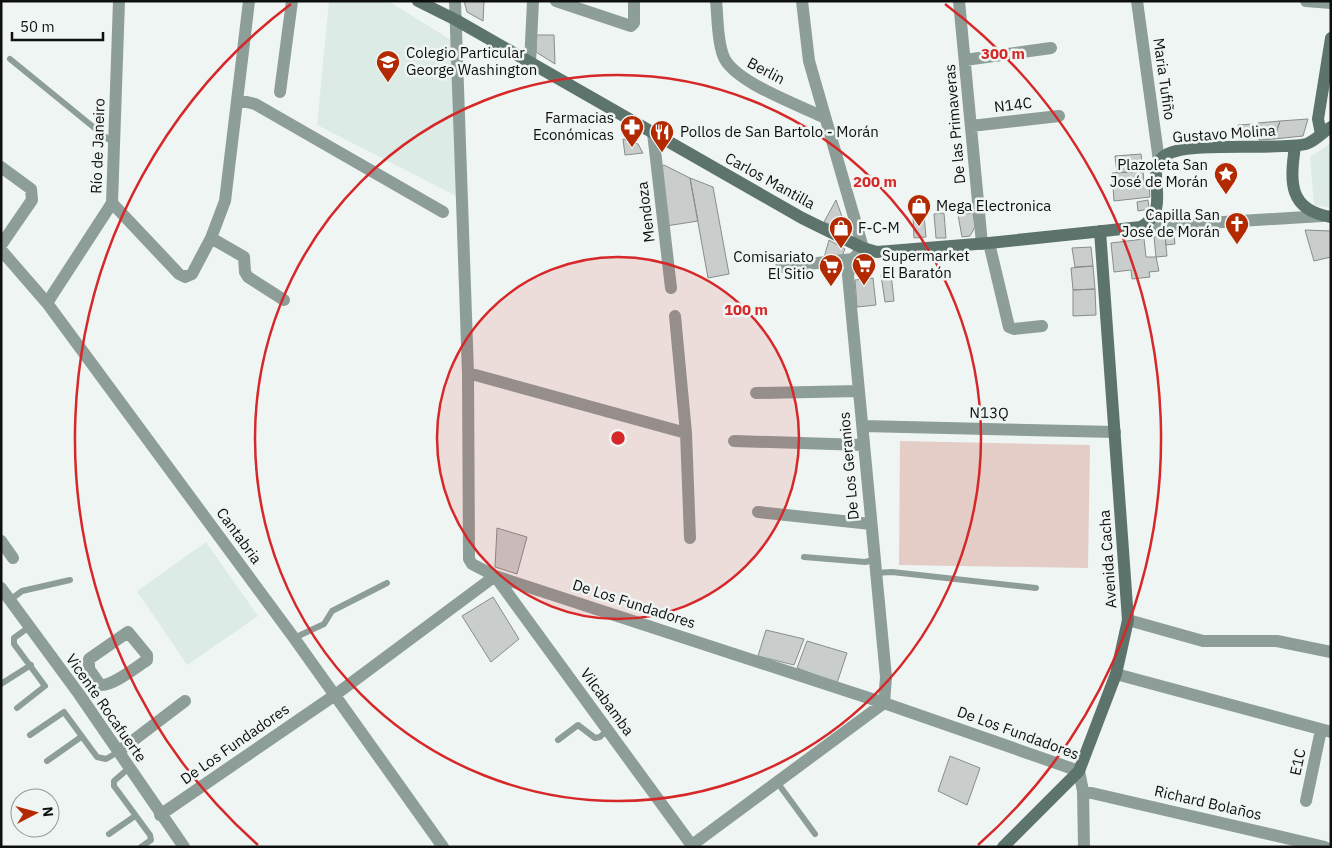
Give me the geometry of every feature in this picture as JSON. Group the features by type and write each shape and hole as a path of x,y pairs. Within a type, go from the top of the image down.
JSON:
{"street":[{"name":"Río de Janeiro","path":"47,303 112,203 119,1"},
{"path":"112,203 179,274 185,277 192,274 211,238 224,201 249,1"},
{"path":"280,92 292,1"},
{"name":"Carlos Mantilla","path":"418,1 456,20 802,218 863,248 884,252 1142,227"},
{"path":"455,1 468,373 469,559 472,564 495,576"},
{"path":"530,63 533,1"},
{"path":"556,1 623,25 631,26 634,22 634,1"},
{"name":"Berlin","path":"716,1 720,46 728,66 746,80 823,117"},
{"path":"781,267 853,259 863,248 823,117 809,61 802,1"},
{"name":"De las Primaveras","path":"960,1 971,126 986,243 1009,328 1042,326"},
{"name":"Maria Tufiño","path":"1137,1 1159,161"},
{"path":"1306,1 1331,3"},
{"path":"1326,217 1307,210 1295,196 1293,177 1295,146 1307,144 1326,130 1318,119 1331,38"},
{"path":"965,60 1051,48"},
{"path":"238,100 255,104 443,212"},
{"name":"N14C","path":"971,126 1059,116"},
{"name":"Mendoza","path":"653,133 671,288"},
{"name":"Gustavo Molina","path":"1159,161 1164,155 1172,152 1190,150 1295,146"},
{"path":"1142,227 1150,223 1157,212 1159,161"},
{"path":"1,167 31,189 33,194 32,200 1,245"},
{"path":"1142,227 1326,217"},
{"name":"Avenida Cacha","path":"1003,847 1079,771 1116,674 1128,620 1100,231"},
{"path":"211,238 244,258 248,277 284,300"},
{"name":"Cantabria","path":"1,250 47,303 294,638 442,846"},
{"name":"De Los Geranios","path":"853,259 848,275 870,524 886,677 884,703"},
{"path":"675,316 686,433 690,538"},
{"path":"468,373 686,433"},
{"path":"756,393 859,391"},
{"name":"N13Q","path":"862,426 1115,432"},
{"path":"734,441 863,445"},
{"path":"758,512 870,524"},
{"path":"1,541 13,558"},
{"name":"De Los Fundadores","path":"160,815 335,695 495,576 884,703 1079,771 1083,791 1084,847"},
{"name":"Vilcabamba","path":"495,576 692,846"},
{"name":"Vicente Rocafuerte","path":"1,588 79,694 180,845"},
{"path":"1128,620 1203,641 1277,641 1331,652"},
{"path":"125,633 131,634 147,655 147,660 105,686 96,681 89,669 89,658 125,633"},
{"path":"1116,674 1326,731"},
{"path":"79,694 96,681"},
{"path":"118,752 185,701"},
{"path":"692,846 884,703"},
{"name":"E1C","path":"1306,801 1326,731"},
{"name":"Richard Bolaños","path":"1083,791 1325,847"}],"lane":[{"path":"10,58 114,144"},
{"path":"804,557 865,562 892,572 1036,588"},
{"path":"10,600 22,592 70,580"},
{"path":"294,638 324,624 332,611 387,583"},
{"path":"17,708 45,686 14,640 29,627"},
{"path":"1,684 31,665"},
{"path":"30,735 64,712 81,738 97,757 102,760 118,752"},
{"path":"558,740 578,725 595,738 600,737 607,730"},
{"path":"47,761 81,738"},
{"path":"129,768 114,781 114,786 151,837 151,840 140,847"},
{"path":"777,782 815,834"},
{"path":"110,834 135,816"}],"shaded area":[{"name":"Colegio Particular George Washington","path":"329,1 388,1 453,41 456,196 317,125"},
{"path":"1331,143 1331,208 1314,205 1310,157"},
{"path":"900,441 1090,445 1088,568 899,565"},
{"path":"206,542 258,616 187,665 137,591"}],"building":[{"path":"464,1 484,1 483,21 467,12"},
{"path":"536,35 554,35 555,64 536,52"},
{"path":"1308,119 1303,136 1274,139 1280,121"},
{"path":"1280,121 1274,139 1259,140 1258,123"},
{"path":"1253,124 1254,138 1239,139 1238,125"},
{"path":"623,139 638,144 643,153 625,155"},
{"path":"1141,154 1143,171 1117,173 1115,156"},
{"path":"664,165 690,178 698,221 666,226 658,168"},
{"path":"1143,171 1144,183 1149,185 1150,197 1114,201 1112,173"},
{"path":"690,178 713,187 729,274 708,278"},
{"path":"836,200 845,225 843,230 824,222"},
{"path":"1148,200 1149,209 1138,211 1137,202"},
{"path":"944,213 946,238 936,238 934,214"},
{"path":"973,213 975,227 970,236 962,237 958,215"},
{"name":"Mega Electronica","path":"924,215 926,237 914,238 913,216"},
{"path":"1305,230 1331,231 1331,257 1314,261"},
{"path":"1174,235 1175,244 1166,245 1165,236"},
{"path":"1165,236 1167,256 1156,257 1154,237"},
{"path":"1144,239 1146,257 1156,257 1159,271 1149,272 1150,277 1132,279 1131,270 1114,272 1111,243"},
{"path":"829,240 845,249 842,256 824,258"},
{"path":"1091,247 1093,266 1075,267 1072,248"},
{"path":"1093,266 1095,289 1073,290 1071,268"},
{"path":"891,274 894,301 885,302 881,275"},
{"path":"873,278 876,305 857,307 855,280"},
{"path":"1095,289 1096,315 1073,316 1073,290"},
{"path":"497,528 527,537 517,574 495,567"},
{"path":"493,597 519,639 491,662 462,616"},
{"path":"766,630 804,639 794,665 758,656"},
{"path":"807,641 847,653 837,683 797,668"},
{"path":"950,756 980,768 967,805 938,791"}],"place":[{"name":"Colegio Particular George Washington","path":"388,83"},
{"name":"Farmacias Económicas","path":"632,148"},
{"name":"Pollos de San Bartolo - Morán","path":"662,153"},
{"name":"Plazoleta San José de Morán","path":"1226,195"},
{"name":"Mega Electronica","path":"919,227"},
{"name":"Capilla San José de Morán","path":"1237,245"},
{"name":"F-C-M","path":"841,249"},
{"name":"Supermarket El Baratón","path":"864,286"},
{"name":"Comisariato El Sitio","path":"831,287"}]}
